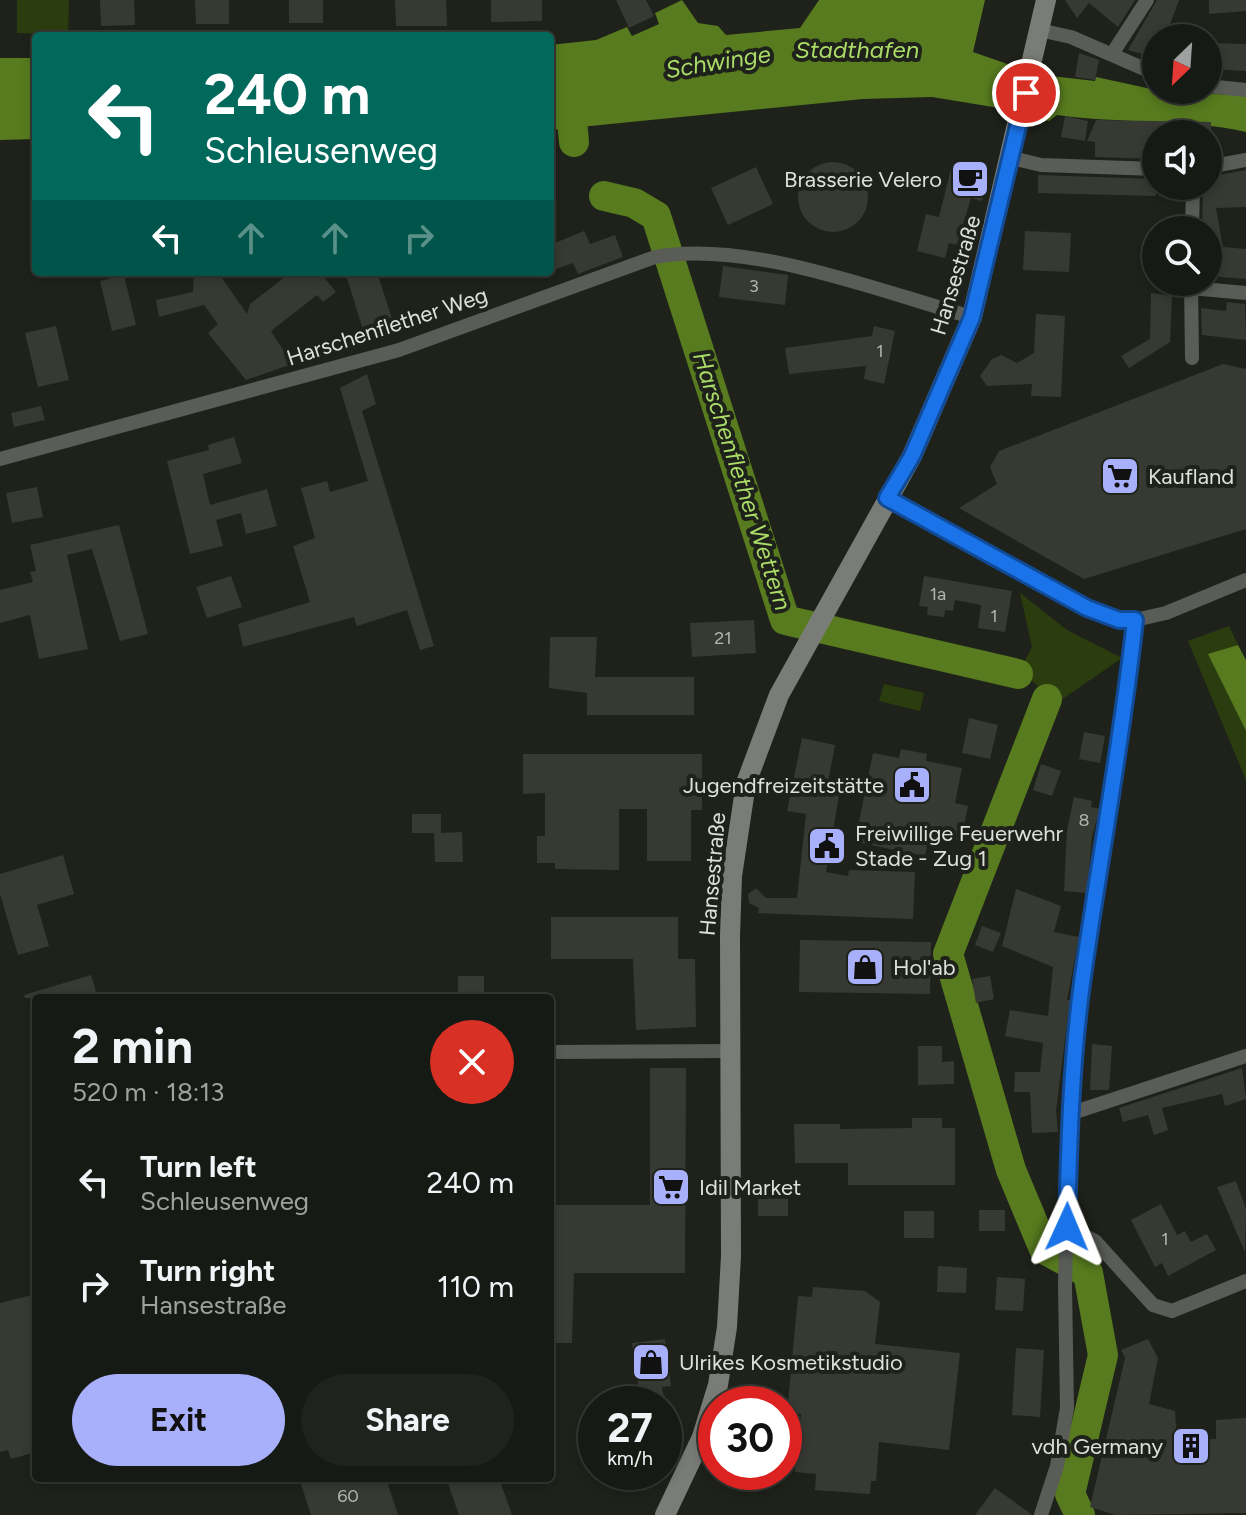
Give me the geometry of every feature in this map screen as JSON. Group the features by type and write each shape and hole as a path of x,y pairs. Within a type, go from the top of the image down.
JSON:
{"main road":[{"name":"Hansestraße","path":"665,1515 702,1437 723,1358 730,1293 730,936 737,829 746,783 779,695 912,456 972,317 1012,158 1046,0"}],"street":[{"path":"1112,54 1147,0"},
{"path":"1039,30 1071,37 1142,68"},
{"path":"1222,87 1246,90"},
{"path":"1012,158 1041,165 1142,169"},
{"path":"1222,164 1246,160"},
{"name":"Harschenflether Weg","path":"0,459 399,350 655,257 683,252 775,262 972,317"},
{"path":"1222,290 1246,293"},
{"path":"1191,296 1192,358"},
{"path":"887,498 1087,608 1119,620 1166,613 1246,580"},
{"path":"1041,1515 1057,1466 1067,1408 1065,1286 1069,1114 1082,985 1113,799 1135,620"},
{"path":"554,1052 731,1051"},
{"path":"1069,1114 1246,1056"},
{"path":"1067,1227 1095,1241 1153,1305 1172,1311 1246,1281"}],"shaded area":[{"path":"17,0 69,0 68,32 17,33"},
{"path":"1020,593 1067,630 1122,658 1048,709 1052,699 1020,670 1032,647"},
{"path":"1229,626 1238,645 1209,655 1246,731 1246,780 1188,641"},
{"path":"884,684 924,693 920,711 879,701"}],"water":[{"name":"Stadthafen","path":"682,0 698,23 718,26 726,35 800,28 819,0 985,0 973,52 1013,66 1010,79 1004,78 999,108 932,97 863,99 554,130 554,45 596,40 627,27 632,36 659,24 655,13"},
{"path":"0,58 32,58 32,139 0,140"},
{"path":"1051,76 1095,81 1096,77 1142,87 1142,104 1222,104 1222,94 1246,96 1246,132 1222,128 1222,120 1142,121 1057,115 1049,121 1040,119"},
{"path":"1238,645 1246,660 1246,731 1208,654"}],"building":[{"path":"100,0 134,0 135,25 101,26"},
{"path":"195,0 229,0 229,24 196,24"},
{"path":"289,0 323,0 323,23 289,23"},
{"path":"395,0 446,0 447,26 396,26"},
{"path":"491,0 542,0 542,21 491,22"},
{"path":"616,0 646,0 654,16 629,28"},
{"path":"1065,0 1135,0 1118,27 1089,3 1077,18"},
{"path":"1157,0 1179,0 1170,24 1143,24"},
{"path":"1209,0 1246,0 1246,11 1209,14"},
{"path":"1142,26 1142,54 1128,50"},
{"path":"1222,43 1246,44 1246,71 1222,70"},
{"path":"1079,53 1099,60 1095,80 1075,77"},
{"path":"1065,116 1088,121 1085,141 1061,137"},
{"path":"1096,120 1142,121 1142,159 1095,157 1095,142 1087,141"},
{"path":"840,162 862,177 868,197 866,211 858,222 847,230 826,232 808,222 800,211 798,190 808,172 819,164"},
{"path":"756,167 773,204 728,225 711,188"},
{"path":"951,169 977,175 975,184 985,187 982,201 971,198 957,245 949,243 945,258 917,251 926,214 939,217"},
{"path":"1246,170 1246,207 1216,208 1217,216 1202,216 1203,200 1222,200 1222,174"},
{"path":"1038,175 1142,179 1142,196 1038,193"},
{"path":"584,231 590,244 615,235 623,257 578,274 573,263 554,270 554,243"},
{"path":"1025,231 1071,233 1069,272 1023,270"},
{"path":"1222,241 1223,247 1246,249 1246,279 1222,277"},
{"path":"723,266 788,275 785,305 719,297"},
{"path":"124,276 136,325 112,331 100,281"},
{"path":"194,276 222,276 247,314 250,304 286,276 323,276 336,292 323,302 317,295 271,331 292,364 246,380 208,333 218,324 204,305 159,317 156,300 193,292"},
{"path":"346,276 378,276 394,325 364,333"},
{"path":"1151,296 1172,296 1170,342 1129,368 1121,356 1150,339"},
{"path":"1227,302 1245,304 1246,340 1202,335 1201,308 1226,311"},
{"path":"1036,314 1065,316 1061,397 1031,396 1032,384 987,386 980,376 992,359 1001,355 1017,363 1034,353"},
{"path":"56,326 69,380 38,387 25,333"},
{"path":"874,326 895,331 884,384 864,379 866,366 789,374 785,348 872,336"},
{"name":"Kaufland","path":"1223,364 1246,369 1246,529 1084,579 959,508 997,484 990,467 999,451"},
{"path":"367,374 376,404 362,411 434,646 420,650 407,610 357,626 354,617 243,647 238,624 310,602 293,546 315,538 301,488 327,481 330,492 368,481 340,388"},
{"path":"41,406 45,420 14,427 11,413"},
{"path":"234,437 242,463 203,474 210,505 267,489 277,526 246,534 241,513 216,520 223,546 190,554 167,461 209,450 208,445"},
{"path":"37,487 43,517 12,523 6,493"},
{"path":"119,525 148,634 120,641 92,549 67,555 88,649 39,659 30,615 0,623 0,590 33,582 30,572 36,571 30,545"},
{"path":"231,576 242,607 207,618 196,587"},
{"path":"924,576 1012,591 1005,632 978,628 981,605 955,600 953,611 945,610 944,617 927,615 928,607 919,606"},
{"path":"754,620 756,653 692,657 690,623"},
{"path":"550,637 597,637 595,677 694,677 694,715 587,715 587,693 549,688"},
{"path":"969,718 998,725 990,759 962,753"},
{"path":"1084,732 1105,736 1100,763 1079,759"},
{"path":"802,738 835,745 828,782 841,784 826,872 848,876 849,870 915,872 913,919 758,913 759,908 749,903 748,894 756,888 766,898 797,898 806,814 787,811"},
{"name":"Jugendfreizeitstätte","path":"901,749 927,754 926,761 962,768 955,803 968,806 961,841 930,834 925,856 855,842 873,753 899,758"},
{"path":"523,754 702,754 702,810 691,810 691,861 647,861 647,809 619,809 619,870 555,869 555,863 537,863 537,836 545,836 545,793 523,794"},
{"path":"1041,764 1061,771 1052,796 1033,790"},
{"path":"1074,797 1092,801 1091,807 1100,809 1092,836 1087,893 1064,891 1067,830"},
{"path":"412,814 441,814 441,833 462,832 463,862 435,862 434,833 412,833"},
{"path":"63,855 74,894 37,905 49,946 18,955 0,894 0,874"},
{"path":"1016,889 1061,906 1054,932 1079,937 1067,1000 1070,1000 1056,1111 1058,1132 1032,1133 1030,1092 1014,1092 1015,1072 1040,1072 1043,1043 1005,1036 1010,1010 1048,1016 1053,967 1002,946"},
{"path":"551,917 678,917 678,959 695,959 696,1027 636,1030 633,959 551,959"},
{"path":"982,926 1001,933 993,952 975,945"},
{"name":"Hol'ab","path":"800,940 931,942 930,994 799,992"},
{"path":"91,975 97,994 32,994 32,998 25,998 24,995"},
{"path":"458,976 484,976 484,994 458,994"},
{"path":"990,976 994,999 976,1003 972,979"},
{"path":"1092,1044 1112,1046 1109,1090 1090,1090"},
{"path":"918,1046 942,1046 942,1062 954,1061 954,1084 918,1085"},
{"path":"650,1068 686,1068 685,1273 574,1273 572,1343 554,1343 554,1205 650,1205"},
{"path":"1242,1068 1246,1099 1225,1106 1222,1094 1162,1108 1168,1130 1154,1135 1148,1115 1123,1122 1119,1108"},
{"path":"912,1118 942,1118 942,1128 955,1128 955,1185 848,1185 848,1163 795,1163 794,1124 840,1124 840,1129 912,1128"},
{"path":"1236,1181 1246,1209 1245,1252 1217,1187"},
{"path":"758,1184 788,1184 788,1216 758,1216"},
{"path":"1161,1204 1177,1235 1185,1231 1191,1242 1207,1234 1216,1250 1168,1276 1162,1263 1155,1267 1131,1220"},
{"path":"979,1210 1005,1210 1005,1231 979,1231"},
{"path":"904,1211 934,1211 934,1238 904,1238"},
{"path":"938,1266 967,1268 966,1293 937,1292"},
{"path":"997,1277 1025,1279 1023,1311 995,1310"},
{"path":"813,1287 865,1291 880,1302 875,1344 960,1353 949,1450 879,1442 876,1481 871,1481 870,1494 815,1490 816,1474 802,1473 802,1386 789,1386 798,1296 812,1297"},
{"path":"32,1295 32,1453 11,1459 8,1450 0,1452 0,1303"},
{"path":"665,1339 671,1386 638,1386 632,1343"},
{"path":"1148,1339 1158,1358 1149,1404 1175,1411 1177,1440 1216,1439 1216,1420 1246,1418 1246,1513 1115,1515 1090,1507 1125,1358 1121,1350"},
{"path":"1016,1348 1044,1350 1040,1417 1012,1415"},
{"path":"300,1482 387,1482 398,1515 311,1515"},
{"path":"447,1482 500,1482 512,1515 459,1515"},
{"path":"995,1488 1031,1514 1031,1515 975,1515"}],"waterway":[{"name":"Schwinge","path":"980,78 1068,98"},
{"name":"Harschenflether Wettern","path":"569,88 574,142"},
{"name":"Harschenflether Wettern","path":"604,196 634,203 656,216 785,620 1018,674"},
{"name":"Harschenflether Wettern","path":"1047,699 948,954 1011,1170 1044,1249 1088,1273 1103,1355 1070,1494 1080,1515"}],"place":[{"name":"Brasserie Velero","path":"970,179"},
{"name":"Kaufland","path":"1120,476"},
{"name":"Jugendfreizeitstätte","path":"912,785"},
{"name":"Freiwillige Feuerwehr Stade - Zug 1","path":"827,846"},
{"name":"Hol'ab","path":"865,967"},
{"name":"Idil Market","path":"671,1187"},
{"name":"Ulrikes Kosmetikstudio","path":"651,1362"},
{"name":"vdh Germany","path":"1191,1446"}],"route":[{"path":"1026,93 972,317 912,456 887,498 1087,608 1119,620 1135,620 1113,799 1082,985 1069,1114 1067,1227"}]}
